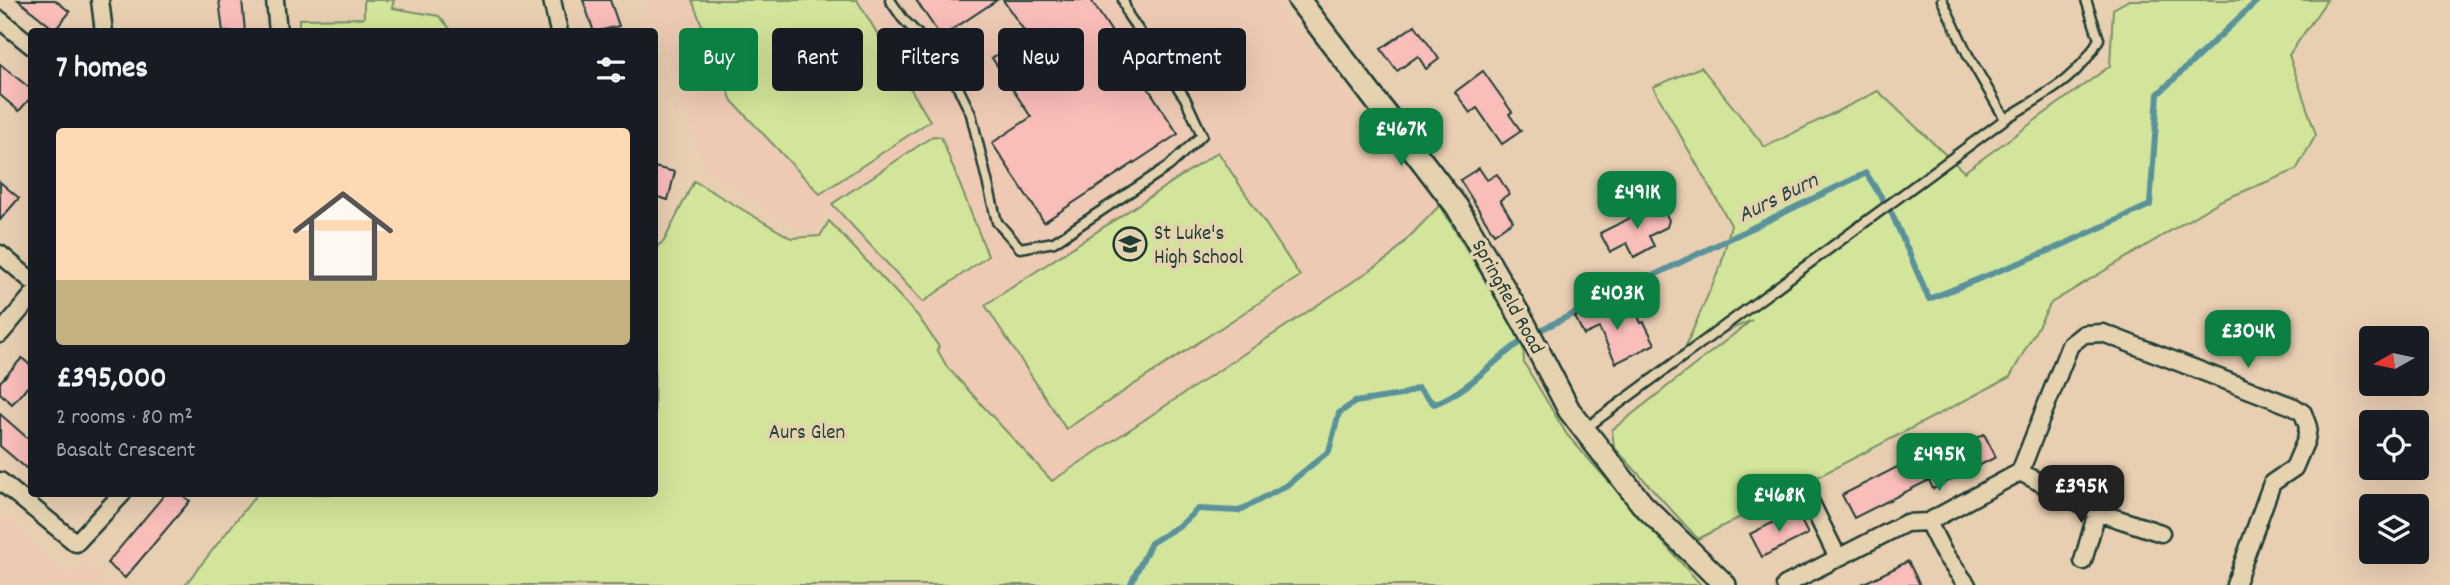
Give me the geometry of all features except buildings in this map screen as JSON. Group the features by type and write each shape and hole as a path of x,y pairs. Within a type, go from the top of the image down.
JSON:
{"street":[{"path":"100,0 104,28"},
{"path":"275,0 278,28"},
{"path":"552,0 558,28"},
{"name":"Springfield Road","path":"1299,0 1457,207 1537,346 1569,410 1643,504 1725,585"},
{"path":"0,20 28,43"},
{"path":"0,254 28,278"},
{"path":"0,334 28,301"},
{"path":"1785,585 1906,523 1928,522 2020,472 2070,345 2084,334 2104,333 2294,407 2303,413 2308,427 2306,440 2294,468 2272,482 2235,585"},
{"path":"2020,472 2053,492 2097,512 2161,533"},
{"path":"0,481 76,543 119,497"},
{"path":"1808,497 1838,558"},
{"path":"2083,561 2097,512"},
{"path":"1928,522 1942,552 1967,585"}],"lane":[{"path":"890,0 903,19 946,63 971,114 997,222 1020,248 1054,242 1169,166 1202,135 1185,98 1128,15 1122,0"},
{"path":"1942,0 1968,55 2005,119"},
{"path":"1583,429 2005,119 2072,75 2088,60 2099,39 2085,0"}],"shaded area":[{"name":"St Luke's High School","path":"648,0 1270,0 1440,205 1390,257 1051,481 947,367 921,313 822,205 820,231 792,227 705,168 658,29"},
{"path":"0,513 71,578 84,561 109,585 0,585"}],"green space":[{"path":"364,0 394,0 392,8 439,16 449,28 299,28 299,19 364,18"},
{"path":"692,0 857,0 877,33 877,91 912,91 930,121 820,194 732,101 728,91 758,91 758,28 703,28"},
{"path":"2129,0 2327,0 2289,55 2316,135 2296,170 2220,201 2051,303 2010,377 1698,539 1614,447 1612,430 1752,320 1684,350 1721,265 1731,225 1653,87 1701,67 1765,147 1878,91 1964,172 2110,66 2113,9"},
{"path":"933,136 941,137 988,256 923,302 832,204"},
{"path":"1218,152 1300,276 1066,429 985,305"},
{"name":"Aurs Glen","path":"694,181 791,238 820,236 829,221 918,316 939,347 937,349 947,367 1052,481 1390,257 1440,205 1523,344 1524,363 1567,435 1701,585 185,585 255,497 658,497 658,246 664,241"}],"waterway":[{"name":"Aurs Burn","path":"1130,585 1151,543 1182,524 1198,509 1239,511 1287,485 1329,451 1339,413 1355,402 1401,395 1418,388 1434,404 1462,389 1536,332 1866,173 1892,214 1929,299 2051,250 2150,205 2158,94 2258,0"}],"place":[{"name":"St Luke's High School","path":"1130,244"}]}
